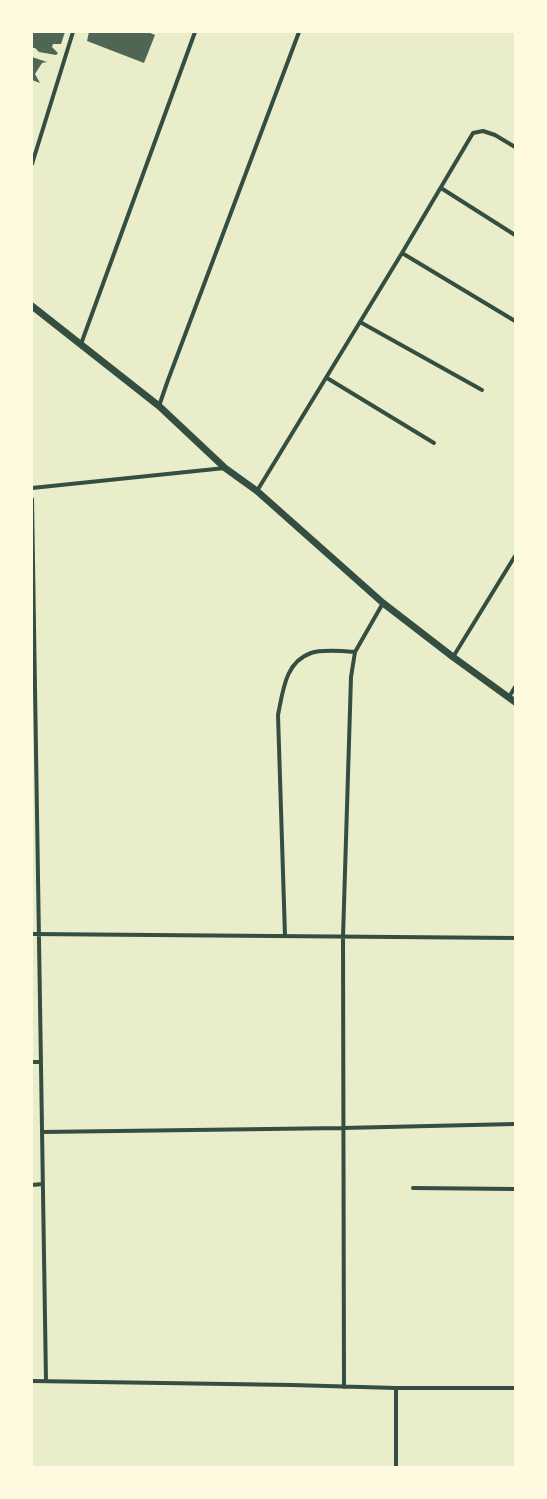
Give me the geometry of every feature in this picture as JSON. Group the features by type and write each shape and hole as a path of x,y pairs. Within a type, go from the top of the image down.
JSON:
{"street":[{"path":"32,164 73,32"},
{"path":"81,344 195,32"},
{"path":"160,406 168,380 299,32"},
{"path":"257,491 327,378 473,133 483,131 495,135 515,147"},
{"path":"441,188 515,235"},
{"path":"402,253 515,321"},
{"path":"32,306 160,406 225,468 257,491 383,603 453,657 512,699 515,687"},
{"path":"360,322 482,390"},
{"path":"327,378 434,444"},
{"path":"32,488 225,468"},
{"path":"32,500 34,790 39,934 46,1381"},
{"path":"453,657 515,556"},
{"path":"344,1387 343,936 351,677 355,652 383,603"},
{"path":"285,936 278,714 285,681 294,663 312,652 355,652"},
{"path":"32,934 515,938"},
{"path":"32,1062 41,1062"},
{"path":"42,1132 515,1124"},
{"path":"32,1185 43,1184"},
{"path":"413,1188 515,1189"},
{"path":"32,1381 396,1388 515,1388"},
{"path":"396,1388 396,1467"}],"building":[{"path":"32,32 65,32 61,44 53,44 52,47 58,53 56,55 39,52 35,48 32,48"},
{"path":"89,32 148,32 155,35 144,63 87,41"},
{"path":"32,57 47,62 42,63 35,74 40,83 32,80"}]}
